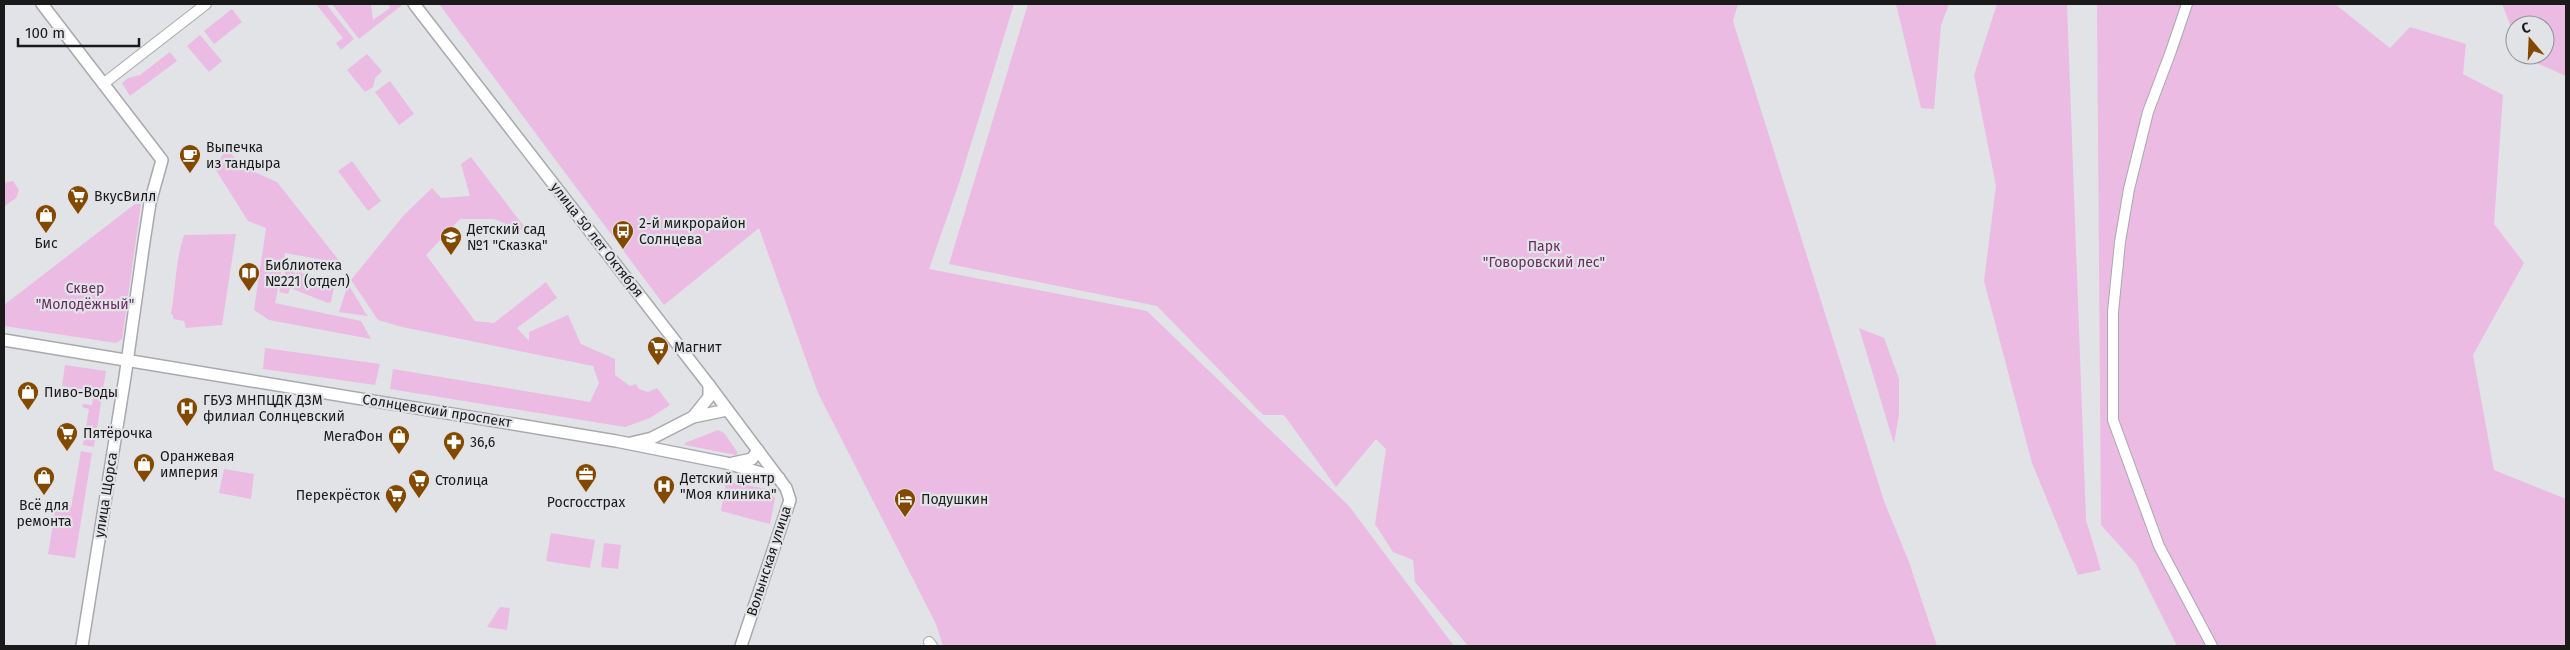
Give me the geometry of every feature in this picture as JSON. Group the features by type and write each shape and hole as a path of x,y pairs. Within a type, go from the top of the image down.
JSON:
{"street":[{"path":"42,4 103,84 206,4"},
{"name":"улица 50 лет Октября","path":"414,4 779,478"},
{"path":"2186,4 2172,51 2148,112 2129,188 2120,242 2113,312 2113,420 2159,546 2212,646"},
{"name":"улица Щорса","path":"82,646 149,210 161,167 161,158 103,84"},
{"name":"Солнцевский проспект","path":"4,340 622,442 726,463 779,478"},
{"path":"693,417 708,397 709,385"},
{"path":"622,442 631,443 652,438 693,417 727,410"},
{"path":"726,463 752,460 758,450"},
{"name":"Волынская улица","path":"741,646 790,500 786,488 779,478"}],"green space":[{"path":"316,4 326,4 354,39 341,50 336,43 343,38"},
{"path":"332,4 371,4 373,20 390,8 388,4 402,5 359,39"},
{"path":"439,4 1014,4 959,183 929,269 1147,311 1349,506 1454,646 943,646 936,624 818,393 759,228 664,305"},
{"name":"Парк \"Говоровский лес\"","path":"1028,4 1738,4 1733,21 1884,501 1909,562 1937,646 1468,646 1415,582 1413,560 1393,552 1375,524 1386,449 1376,439 1336,487 1284,415 1263,415 1157,306 949,264"},
{"path":"1896,4 1949,4 1941,25 1934,109 1921,108"},
{"path":"1997,4 2067,4 2086,520 2101,570 2078,575 2032,463 1984,281 1996,186 1974,75"},
{"path":"2097,4 2335,4 2390,48 2410,27 2466,44 2463,74 2503,95 2494,224 2524,263 2473,355 2494,470 2566,499 2566,646 2177,646 2136,564 2101,525"},
{"path":"2502,4 2566,4 2566,76 2541,65 2555,65 2555,15 2506,15"},
{"path":"232,9 242,22 214,44 204,31"},
{"path":"200,35 222,61 209,72 187,46"},
{"path":"170,52 177,61 130,96 122,83 128,78 140,75"},
{"path":"367,54 382,71 375,78 373,87 365,92 347,70"},
{"path":"390,81 414,114 399,125 375,92"},
{"path":"226,150 248,169 277,182 341,263 285,253 275,303 361,321 371,339 269,320 254,310 266,228 248,221 214,167"},
{"path":"471,157 529,233 494,219 460,219 426,255 475,321 494,323 546,282 557,298 517,328 529,341 529,332 568,315 581,344 615,359 615,375 630,386 636,384 639,389 648,392 657,388 670,405 650,418 625,427 390,389 393,369 590,402 599,383 593,366 402,327 378,320 351,280 404,215 432,188 441,198 470,196 461,164"},
{"path":"352,161 381,201 368,211 338,171"},
{"path":"13,181 19,190 16,198 5,206 4,183"},
{"name":"Сквер \"Молодёжный\"","path":"135,204 141,204 122,339 116,343 4,326 4,305"},
{"path":"236,234 222,325 186,328 184,321 173,319 171,314 177,265 184,235"},
{"path":"289,259 303,267 295,272 292,283 296,273 300,272 334,287 331,302 328,303 293,289 291,286 288,294 279,292"},
{"path":"348,284 366,314 368,316 339,312"},
{"path":"1859,328 1884,338 1899,379 1899,414 1894,444"},
{"path":"265,348 380,364 375,385 263,369"},
{"path":"65,365 106,371 94,447 83,445 89,409 82,407 83,404 92,405 94,391 62,386"},
{"path":"718,430 724,433 738,453 736,455 685,445 685,443"},
{"path":"81,451 92,453 75,558 48,554 56,506 71,508"},
{"path":"224,469 254,474 251,499 219,493"},
{"path":"726,481 767,489 775,498 770,524 721,511"},
{"path":"551,533 595,540 590,568 546,561"},
{"path":"604,543 621,545 618,569 601,567"},
{"path":"500,607 510,608 507,630 487,627"}],"place":[{"name":"Выпечка из тандыра","path":"190,174"},
{"name":"ВкусВилл","path":"78,215"},
{"name":"Бис","path":"46,234"},
{"name":"2-й микрорайон Солнцева","path":"623,250"},
{"name":"Детский сад №1 \"Сказка\"","path":"451,256"},
{"name":"Библиотека №221 (отдел)","path":"249,292"},
{"name":"Магнит","path":"658,366"},
{"name":"Пиво-Воды","path":"28,411"},
{"name":"ГБУЗ МНПЦДК ДЗМ филиал Солнцевский","path":"187,427"},
{"name":"Пятёрочка","path":"67,452"},
{"name":"МегаФон","path":"399,455"},
{"name":"36,6","path":"454,461"},
{"name":"Оранжевая империя","path":"144,483"},
{"name":"Росгосстрах","path":"586,493"},
{"name":"Всё для ремонта","path":"44,496"},
{"name":"Столица","path":"419,499"},
{"name":"Детский центр \"Моя клиника\"","path":"664,505"},
{"name":"Перекрёсток","path":"396,514"},
{"name":"Подушкин","path":"905,518"}]}
